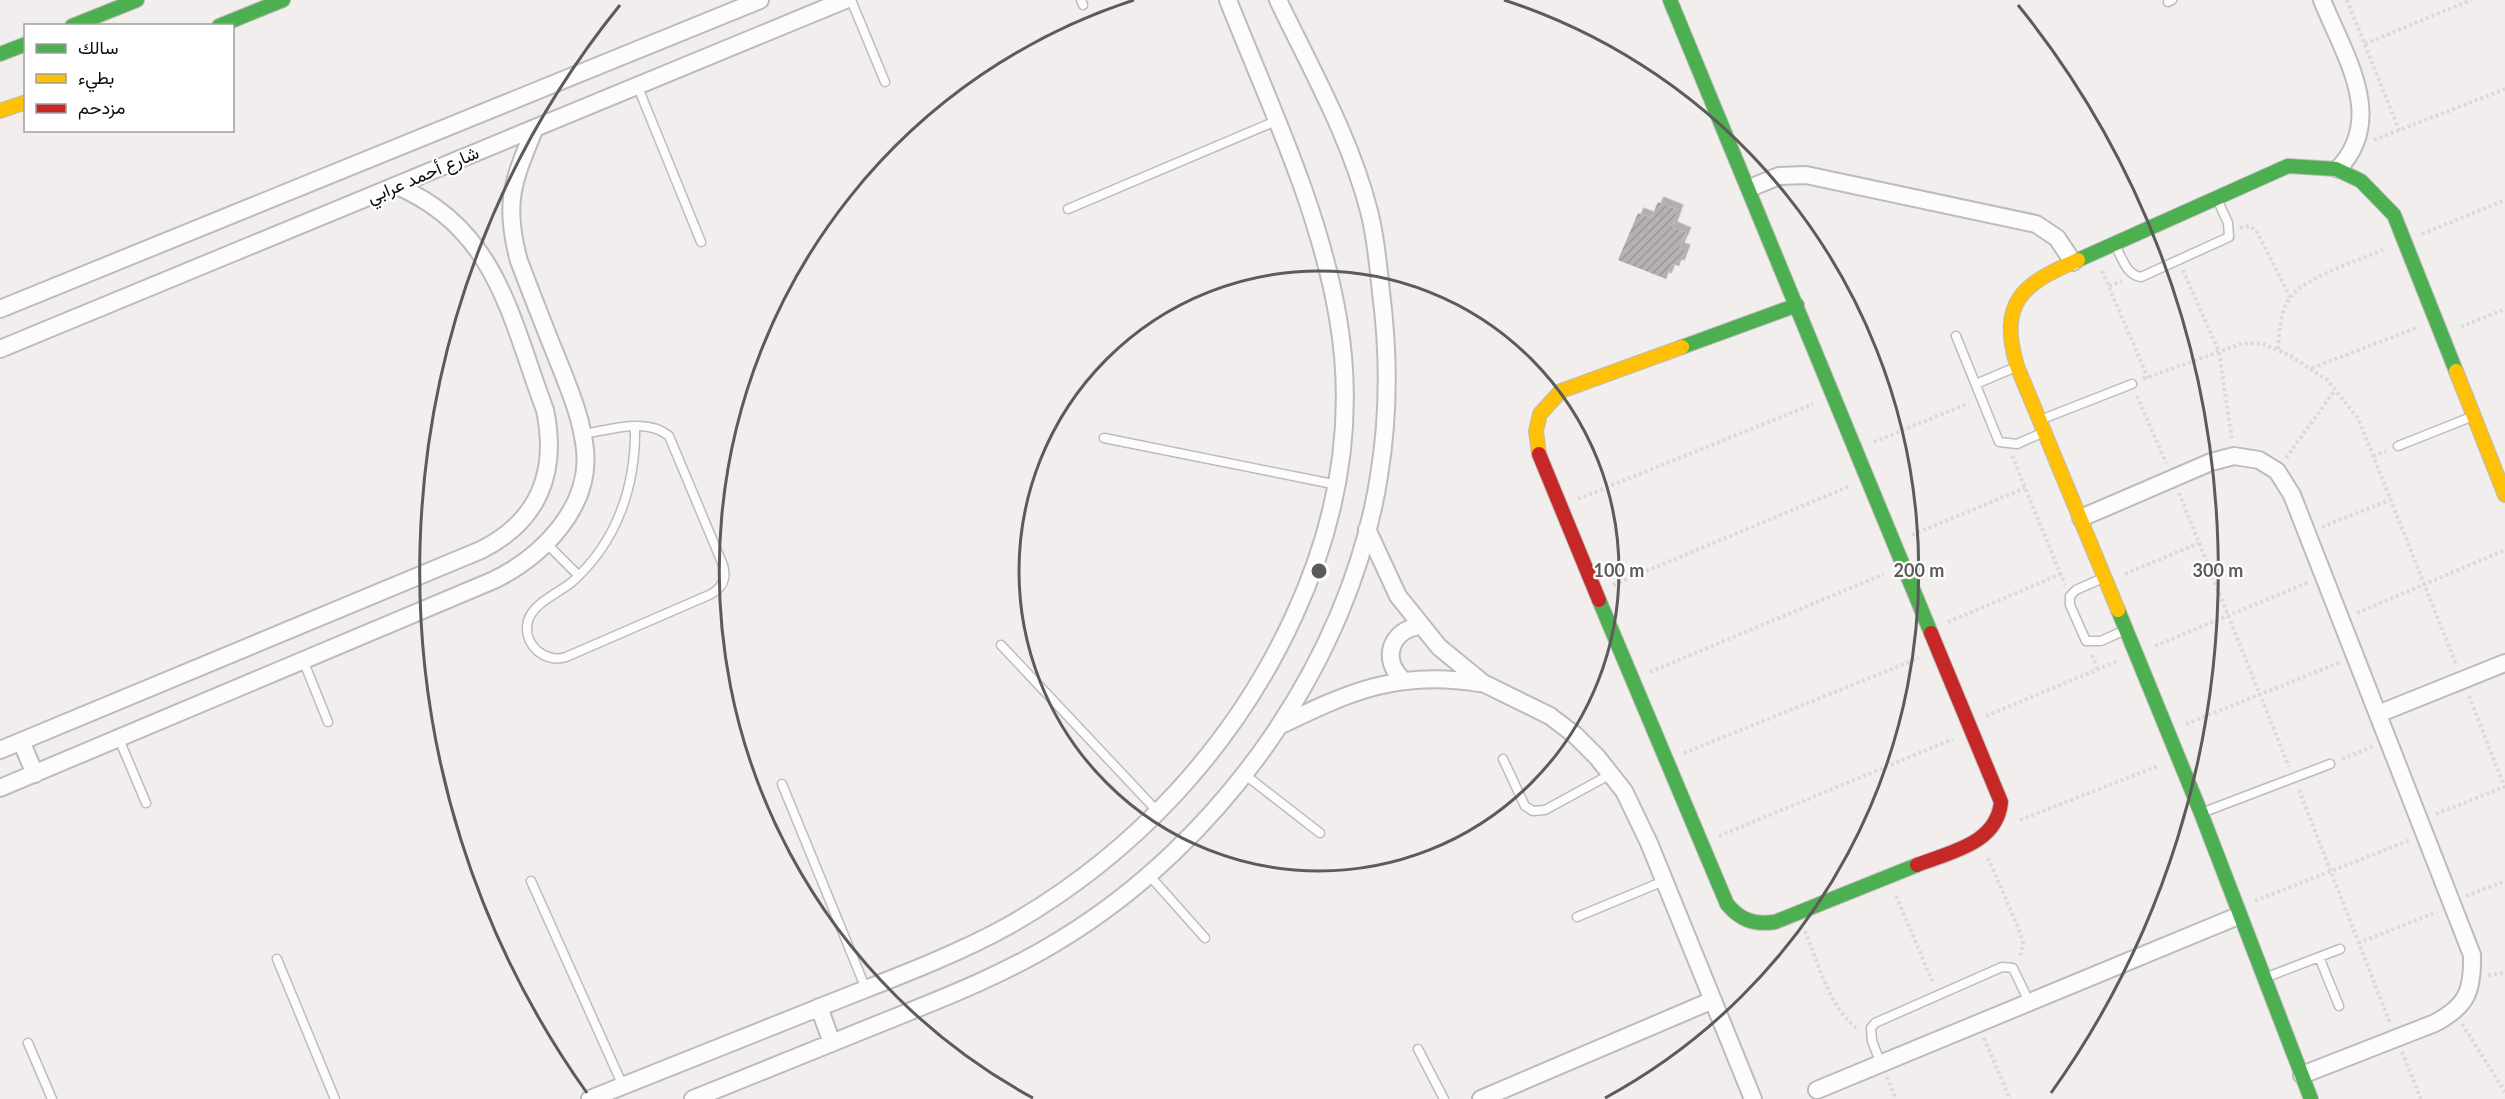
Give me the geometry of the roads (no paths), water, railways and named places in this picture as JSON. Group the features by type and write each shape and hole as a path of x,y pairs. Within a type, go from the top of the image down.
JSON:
{"main road":[{"path":"77,24 136,0"},
{"path":"224,24 283,0"},
{"path":"1670,0 1750,188 1797,305 1855,450 2001,802 2000,817 1986,836 1798,915 1762,924 1747,921 1735,914 1727,904 1631,680 1535,440 1537,421 1544,404 1561,391 1797,305"},
{"path":"0,54 24,45"},
{"path":"0,111 24,103"},
{"path":"2311,1099 2237,912 2201,813 2017,366 2010,347 2009,326 2014,306 2024,290 2040,277 2288,166 2313,164 2338,169 2360,179 2380,195 2394,215 2505,495"}],"street":[{"path":"0,309 760,0"},
{"name":"شارع أحمد عرابي","path":"0,349 845,0"},
{"path":"590,1099 967,947 1043,905 1114,854 1158,813 1225,736 1269,668 1305,594 1320,555 1338,485 1346,432 1343,360 1339,321 1311,211 1228,0"},
{"path":"693,1099 983,982 1024,961 1102,912 1149,875 1201,825 1244,774 1281,724 1341,608 1367,529 1378,480 1387,397 1385,321 1377,248 1361,182 1349,150 1278,0"},
{"path":"2322,0 2361,105 2361,127 2355,147 2338,169"},
{"path":"0,788 504,575 530,559 547,544 570,512 585,468 583,434 579,416 519,261 513,239 510,195 515,176 535,128"},
{"path":"1750,188 1779,176 1806,175 2036,224 2057,238 2073,262"},
{"path":"0,750 481,550 507,535 528,513 543,484 548,467 549,432 545,410 496,278 478,246 451,218 434,205 397,186"},
{"path":"2081,518 2211,462 2234,456 2259,460 2277,471 2292,495 2472,955 2472,977 2466,998 2455,1012 2302,1075"},
{"path":"1367,529 1398,596 1419,626 1460,667 1483,683 1550,716 1575,735 1611,774 1637,815 1753,1099"},
{"path":"1403,680 1391,666 1391,648 1402,632 1419,626"},
{"path":"2378,714 2505,663"},
{"path":"1281,724 1340,696 1403,680 1443,679 1483,683"},
{"path":"21,741 35,774"},
{"path":"1816,1090 2030,1002 2237,912"},
{"path":"1481,1099 1713,1000"},
{"path":"819,1007 832,1043"}],"lane":[{"path":"851,0 885,82"},
{"path":"637,85 701,242"},
{"path":"1068,209 1276,121"},
{"path":"2115,243 2134,276 2141,277 2229,237 2230,231 2216,198"},
{"path":"1956,336 1999,442 2007,445 2132,384"},
{"path":"1976,384 2017,366"},
{"path":"2398,446 2474,416"},
{"path":"583,434 635,427 658,428 673,442 723,566 723,584 710,595 566,657 547,658 534,645 528,634 529,620 537,608 578,575 601,549 622,511 633,470 635,427"},
{"path":"1104,438 1338,485"},
{"path":"547,544 578,575"},
{"path":"2106,580 2076,590 2070,596 2070,605 2086,641 2101,641 2126,630"},
{"path":"1001,645 1158,813"},
{"path":"303,660 328,722"},
{"path":"119,739 147,803"},
{"path":"1503,759 1525,806 1533,811 1545,810 1611,774"},
{"path":"2201,813 2330,764"},
{"path":"1244,774 1320,833"},
{"path":"782,784 866,989"},
{"path":"1149,875 1205,938"},
{"path":"531,881 623,1086"},
{"path":"1577,917 1664,881"},
{"path":"2264,979 2340,949"},
{"path":"2319,957 2339,1006"},
{"path":"277,959 335,1099"},
{"path":"1881,1064 1871,1034 1875,1023 2002,967 2013,968 2030,1002"},
{"path":"28,1043 52,1099"},
{"path":"1418,1048 1444,1099"}]}
